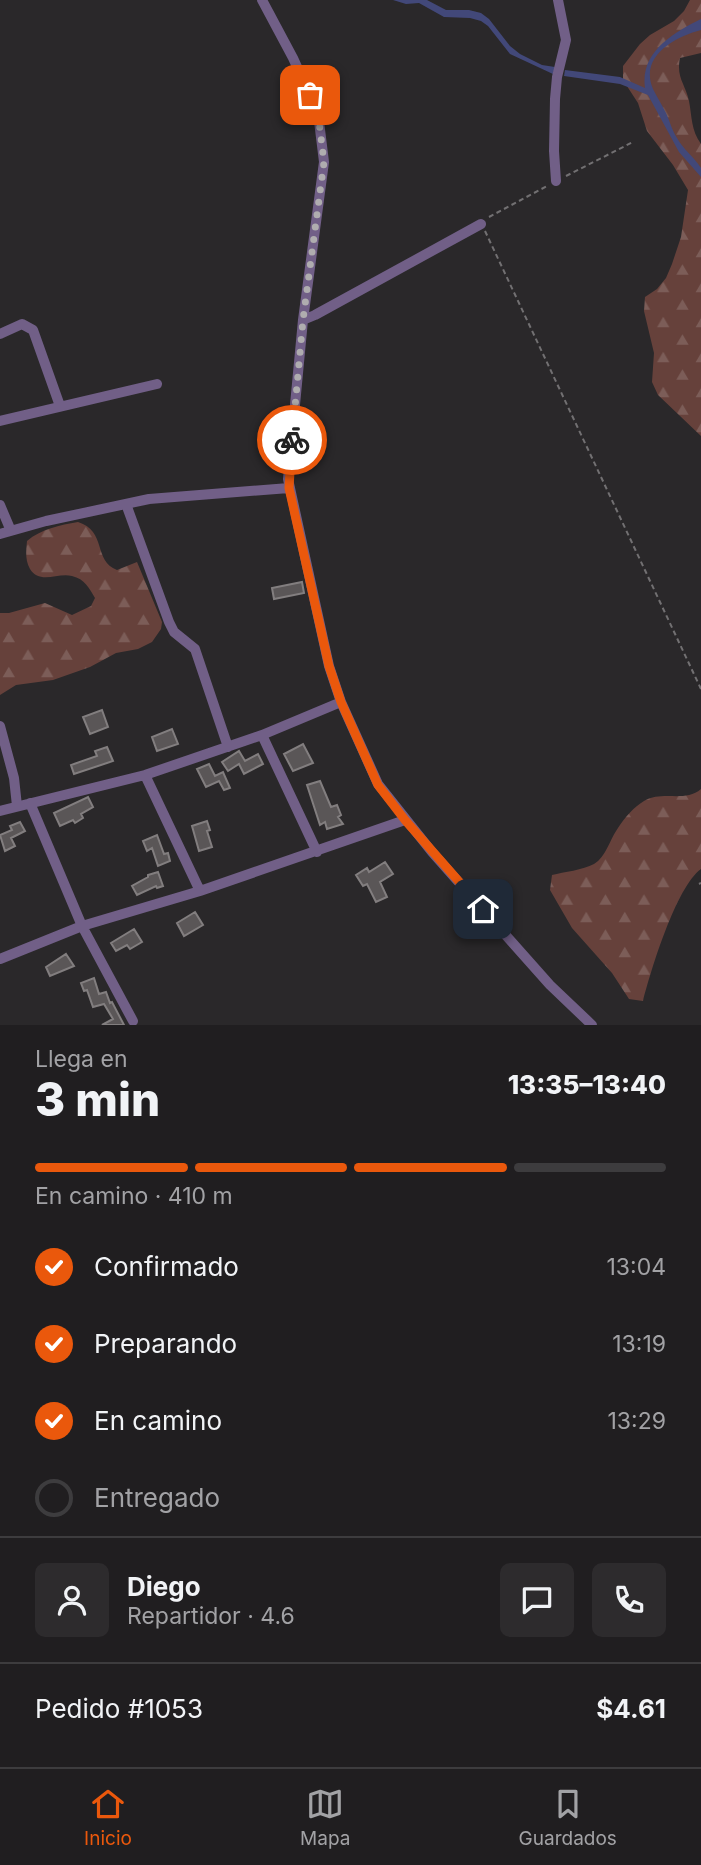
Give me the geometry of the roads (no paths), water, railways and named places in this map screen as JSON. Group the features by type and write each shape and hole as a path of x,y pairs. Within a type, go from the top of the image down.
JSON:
{"street":[{"path":"262,0 318,113 324,162 303,320 289,488 329,666 341,702 378,785 405,820 550,985 592,1025"},
{"path":"556,181 554,151 557,77 566,40 558,0"},
{"path":"303,320 481,224"},
{"path":"0,334 22,324 33,330 60,405"},
{"path":"0,421 157,384"},
{"path":"0,505 6,533 149,499 289,488"},
{"path":"126,504 169,622 174,632 195,649 228,747"},
{"path":"0,811 145,775 262,735 341,702"},
{"path":"0,726 14,778 17,806"},
{"path":"262,735 317,852"},
{"path":"145,775 201,891"},
{"path":"30,803 82,926 132,1021"},
{"path":"0,959 82,926 201,891 405,820"}],"water":[{"path":"393,0 427,0 446,10 481,13 520,54 542,65 555,67 553,74 510,54 481,21 444,17 419,3 406,4"},
{"path":"701,19 701,30 671,43 662,50 651,67 650,77 675,135 701,168 701,177 679,152 648,95 620,84 564,76 565,70 620,77 645,88 645,75 653,54 670,37"}]}
